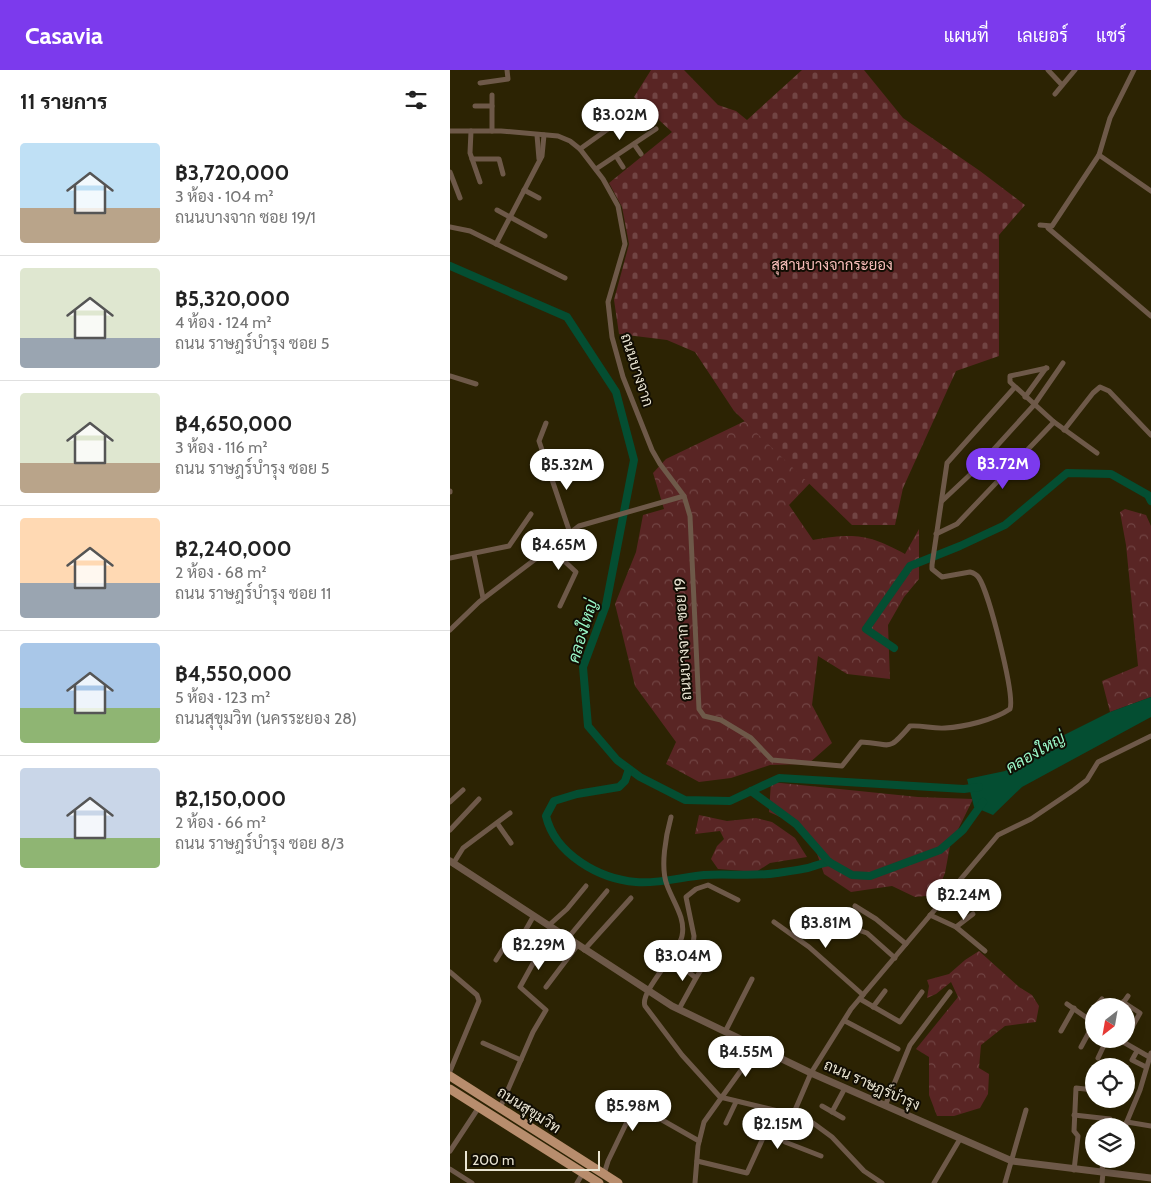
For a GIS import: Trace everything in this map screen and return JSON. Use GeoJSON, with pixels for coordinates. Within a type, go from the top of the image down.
{"type":"FeatureCollection","features":[{"type":"Feature","properties":{"kind":"main road","name":"ถนนสุขุมวิท"},"geometry":{"type":"LineString","coordinates":[[450,1076],[618,1183]]}},
{"type":"Feature","properties":{"kind":"main road","name":"ถนนสุขุมวิท"},"geometry":{"type":"LineString","coordinates":[[450,1090],[599,1183]]}},
{"type":"Feature","properties":{"kind":"street"},"geometry":{"type":"LineString","coordinates":[[480,83],[508,79],[509,70]]}},
{"type":"Feature","properties":{"kind":"street"},"geometry":{"type":"LineString","coordinates":[[1048,70],[1062,85]]}},
{"type":"Feature","properties":{"kind":"street"},"geometry":{"type":"LineString","coordinates":[[1055,94],[1075,70]]}},
{"type":"Feature","properties":{"kind":"street"},"geometry":{"type":"LineString","coordinates":[[1048,228],[1052,226],[1099,155],[1110,118],[1134,70]]}},
{"type":"Feature","properties":{"kind":"street"},"geometry":{"type":"LineString","coordinates":[[492,95],[492,131]]}},
{"type":"Feature","properties":{"kind":"street"},"geometry":{"type":"LineString","coordinates":[[475,106],[492,106]]}},
{"type":"Feature","properties":{"kind":"street"},"geometry":{"type":"LineString","coordinates":[[580,149],[636,109]]}},
{"type":"Feature","properties":{"kind":"street"},"geometry":{"type":"LineString","coordinates":[[596,169],[656,128]]}},
{"type":"Feature","properties":{"kind":"street","name":"ถนนบางจาก"},"geometry":{"type":"LineString","coordinates":[[450,131],[492,131],[558,136],[580,149],[596,169],[618,206],[625,244],[608,302],[612,337],[623,377],[652,450],[684,496]]}},
{"type":"Feature","properties":{"kind":"street"},"geometry":{"type":"LineString","coordinates":[[471,131],[470,153],[480,182]]}},
{"type":"Feature","properties":{"kind":"street"},"geometry":{"type":"LineString","coordinates":[[537,135],[539,159]]}},
{"type":"Feature","properties":{"kind":"street"},"geometry":{"type":"LineString","coordinates":[[496,244],[542,156],[544,136]]}},
{"type":"Feature","properties":{"kind":"street"},"geometry":{"type":"LineString","coordinates":[[634,144],[641,154]]}},
{"type":"Feature","properties":{"kind":"street"},"geometry":{"type":"LineString","coordinates":[[1099,155],[1151,191]]}},
{"type":"Feature","properties":{"kind":"street"},"geometry":{"type":"LineString","coordinates":[[616,156],[624,167]]}},
{"type":"Feature","properties":{"kind":"street"},"geometry":{"type":"LineString","coordinates":[[472,159],[499,159],[503,174]]}},
{"type":"Feature","properties":{"kind":"street"},"geometry":{"type":"LineString","coordinates":[[450,172],[460,198]]}},
{"type":"Feature","properties":{"kind":"street"},"geometry":{"type":"LineString","coordinates":[[524,190],[539,198]]}},
{"type":"Feature","properties":{"kind":"street"},"geometry":{"type":"LineString","coordinates":[[497,210],[545,236]]}},
{"type":"Feature","properties":{"kind":"street"},"geometry":{"type":"LineString","coordinates":[[1040,225],[1048,228],[1151,316]]}},
{"type":"Feature","properties":{"kind":"street"},"geometry":{"type":"LineString","coordinates":[[450,227],[470,231],[565,278]]}},
{"type":"Feature","properties":{"kind":"street"},"geometry":{"type":"LineString","coordinates":[[941,501],[975,470],[1034,405],[1063,363]]}},
{"type":"Feature","properties":{"kind":"street","name":"ถนนบางจาก ซอย 19"},"geometry":{"type":"LineString","coordinates":[[684,496],[690,516],[700,709],[704,716],[721,720],[751,738],[768,757],[776,762],[842,766],[861,742],[886,746],[894,744],[910,726],[922,725],[945,728],[978,721],[1010,709],[1012,703],[1008,679],[990,608],[979,577],[970,572],[942,577],[932,570],[932,565],[945,466],[949,459],[1015,387],[1010,382],[1010,376],[1047,368],[1025,397]]}},
{"type":"Feature","properties":{"kind":"street"},"geometry":{"type":"LineString","coordinates":[[450,376],[476,384]]}},
{"type":"Feature","properties":{"kind":"street"},"geometry":{"type":"LineString","coordinates":[[1015,387],[1054,422],[1097,453]]}},
{"type":"Feature","properties":{"kind":"street"},"geometry":{"type":"LineString","coordinates":[[1064,430],[1093,393],[1100,387],[1109,392],[1151,434]]}},
{"type":"Feature","properties":{"kind":"street"},"geometry":{"type":"LineString","coordinates":[[936,534],[957,524],[1054,422]]}},
{"type":"Feature","properties":{"kind":"street"},"geometry":{"type":"LineString","coordinates":[[546,423],[539,441],[570,533]]}},
{"type":"Feature","properties":{"kind":"street"},"geometry":{"type":"LineString","coordinates":[[450,630],[484,598],[579,526],[684,496]]}},
{"type":"Feature","properties":{"kind":"street"},"geometry":{"type":"LineString","coordinates":[[450,558],[509,546],[531,514]]}},
{"type":"Feature","properties":{"kind":"street"},"geometry":{"type":"LineString","coordinates":[[560,606],[576,572],[560,557],[562,540]]}},
{"type":"Feature","properties":{"kind":"street"},"geometry":{"type":"LineString","coordinates":[[474,554],[484,598]]}},
{"type":"Feature","properties":{"kind":"street"},"geometry":{"type":"LineString","coordinates":[[821,1156],[785,1142],[783,1138],[811,1073],[861,997],[998,835],[1031,819],[1074,790],[1087,780],[1098,762],[1151,736]]}},
{"type":"Feature","properties":{"kind":"street"},"geometry":{"type":"LineString","coordinates":[[450,802],[463,790]]}},
{"type":"Feature","properties":{"kind":"street"},"geometry":{"type":"LineString","coordinates":[[450,830],[479,799]]}},
{"type":"Feature","properties":{"kind":"street"},"geometry":{"type":"LineString","coordinates":[[452,862],[463,848],[510,813]]}},
{"type":"Feature","properties":{"kind":"street"},"geometry":{"type":"LineString","coordinates":[[671,817],[666,839],[665,878],[677,906],[683,931],[681,941],[658,974],[644,1000],[645,1006],[682,1055],[720,1097],[806,1119],[820,1128],[864,1172],[882,1183]]}},
{"type":"Feature","properties":{"kind":"street"},"geometry":{"type":"LineString","coordinates":[[497,823],[511,843]]}},
{"type":"Feature","properties":{"kind":"street","name":"ถนน ราษฎร์บำรุง"},"geometry":{"type":"LineString","coordinates":[[452,862],[533,917],[679,1009],[811,1073],[960,1140],[1012,1161],[1151,1178]]}},
{"type":"Feature","properties":{"kind":"street"},"geometry":{"type":"LineString","coordinates":[[679,1009],[701,972],[692,955],[694,936],[686,897],[696,889],[708,885],[738,900]]}},
{"type":"Feature","properties":{"kind":"street"},"geometry":{"type":"LineString","coordinates":[[500,1108],[533,1032],[546,1010],[523,991],[520,984],[550,927],[586,886]]}},
{"type":"Feature","properties":{"kind":"street"},"geometry":{"type":"LineString","coordinates":[[567,939],[607,891]]}},
{"type":"Feature","properties":{"kind":"street"},"geometry":{"type":"LineString","coordinates":[[546,987],[581,948],[631,898]]}},
{"type":"Feature","properties":{"kind":"street"},"geometry":{"type":"LineString","coordinates":[[855,906],[876,919],[906,944]]}},
{"type":"Feature","properties":{"kind":"street"},"geometry":{"type":"LineString","coordinates":[[956,927],[973,914]]}},
{"type":"Feature","properties":{"kind":"street"},"geometry":{"type":"LineString","coordinates":[[930,915],[956,927],[985,951]]}},
{"type":"Feature","properties":{"kind":"street"},"geometry":{"type":"LineString","coordinates":[[796,937],[807,917],[817,916],[867,933],[895,958]]}},
{"type":"Feature","properties":{"kind":"street"},"geometry":{"type":"LineString","coordinates":[[496,960],[506,944],[516,943],[520,940],[533,917]]}},
{"type":"Feature","properties":{"kind":"street"},"geometry":{"type":"LineString","coordinates":[[774,922],[796,937],[873,1007],[900,1022],[922,992]]}},
{"type":"Feature","properties":{"kind":"street"},"geometry":{"type":"LineString","coordinates":[[670,957],[696,978]]}},
{"type":"Feature","properties":{"kind":"street"},"geometry":{"type":"LineString","coordinates":[[450,972],[477,995],[479,1001],[452,1059],[450,1071]]}},
{"type":"Feature","properties":{"kind":"street"},"geometry":{"type":"LineString","coordinates":[[725,1032],[752,979]]}},
{"type":"Feature","properties":{"kind":"street"},"geometry":{"type":"LineString","coordinates":[[873,1007],[885,992]]}},
{"type":"Feature","properties":{"kind":"street"},"geometry":{"type":"LineString","coordinates":[[885,1106],[910,1045],[950,992]]}},
{"type":"Feature","properties":{"kind":"street"},"geometry":{"type":"LineString","coordinates":[[1067,1004],[1085,1017]]}},
{"type":"Feature","properties":{"kind":"street"},"geometry":{"type":"LineString","coordinates":[[1061,1031],[1074,1008]]}},
{"type":"Feature","properties":{"kind":"street"},"geometry":{"type":"LineString","coordinates":[[1135,1010],[1140,1013],[1135,1022]]}},
{"type":"Feature","properties":{"kind":"street"},"geometry":{"type":"LineString","coordinates":[[845,1021],[898,1049]]}},
{"type":"Feature","properties":{"kind":"street"},"geometry":{"type":"LineString","coordinates":[[1080,1047],[1085,1038]]}},
{"type":"Feature","properties":{"kind":"street"},"geometry":{"type":"LineString","coordinates":[[483,1043],[521,1060]]}},
{"type":"Feature","properties":{"kind":"street"},"geometry":{"type":"LineString","coordinates":[[694,1183],[699,1141],[704,1122],[720,1097],[757,1048]]}},
{"type":"Feature","properties":{"kind":"street"},"geometry":{"type":"LineString","coordinates":[[1098,1058],[1103,1048]]}},
{"type":"Feature","properties":{"kind":"street"},"geometry":{"type":"LineString","coordinates":[[1128,1118],[1150,1056],[1134,1048]]}},
{"type":"Feature","properties":{"kind":"street"},"geometry":{"type":"LineString","coordinates":[[1137,1051],[1132,1060],[1146,1067]]}},
{"type":"Feature","properties":{"kind":"street"},"geometry":{"type":"LineString","coordinates":[[832,1112],[845,1088]]}},
{"type":"Feature","properties":{"kind":"street"},"geometry":{"type":"LineString","coordinates":[[1074,1170],[1078,1136],[1074,1132],[1076,1088],[1085,1089]]}},
{"type":"Feature","properties":{"kind":"street"},"geometry":{"type":"LineString","coordinates":[[602,1173],[642,1093]]}},
{"type":"Feature","properties":{"kind":"street"},"geometry":{"type":"LineString","coordinates":[[726,1123],[736,1102]]}},
{"type":"Feature","properties":{"kind":"street"},"geometry":{"type":"LineString","coordinates":[[822,1106],[843,1118]]}},
{"type":"Feature","properties":{"kind":"street"},"geometry":{"type":"LineString","coordinates":[[450,1151],[479,1107]]}},
{"type":"Feature","properties":{"kind":"street"},"geometry":{"type":"LineString","coordinates":[[1005,1183],[1026,1110]]}},
{"type":"Feature","properties":{"kind":"street"},"geometry":{"type":"LineString","coordinates":[[696,1161],[747,1173],[775,1112]]}},
{"type":"Feature","properties":{"kind":"street"},"geometry":{"type":"LineString","coordinates":[[1074,1115],[1101,1118]]}},
{"type":"Feature","properties":{"kind":"street"},"geometry":{"type":"LineString","coordinates":[[655,1116],[699,1141]]}},
{"type":"Feature","properties":{"kind":"street"},"geometry":{"type":"LineString","coordinates":[[1135,1125],[1151,1126]]}},
{"type":"Feature","properties":{"kind":"street"},"geometry":{"type":"LineString","coordinates":[[934,1183],[960,1140]]}},
{"type":"Feature","properties":{"kind":"street"},"geometry":{"type":"LineString","coordinates":[[1102,1183],[1103,1168]]}},
{"type":"Feature","properties":{"kind":"street"},"geometry":{"type":"LineString","coordinates":[[450,1169],[472,1183]]}},
{"type":"Feature","properties":{"kind":"street"},"geometry":{"type":"LineString","coordinates":[[576,1183],[583,1173]]}},
{"type":"Feature","properties":{"kind":"green space","name":"สุสานบางจากระยอง"},"geometry":{"type":"Polygon","coordinates":[[[651,70],[684,70],[718,105],[736,111],[747,120],[802,70],[864,70],[903,118],[980,171],[1025,205],[999,235],[999,356],[956,371],[903,488],[895,525],[852,525],[734,411],[695,352],[667,340],[619,334],[614,300],[629,244],[622,207],[609,183],[672,132],[634,97],[651,70]]]}},
{"type":"Feature","properties":{"kind":"green space"},"geometry":{"type":"Polygon","coordinates":[[[745,421],[811,482],[789,505],[813,540],[839,536],[860,537],[881,542],[905,554],[919,529],[919,579],[904,597],[888,625],[890,679],[847,674],[818,656],[812,705],[832,743],[808,764],[770,765],[731,778],[699,782],[666,764],[676,742],[635,686],[615,604],[636,552],[643,515],[664,509],[653,473],[666,459],[745,421]]]}},
{"type":"Feature","properties":{"kind":"green space"},"geometry":{"type":"Polygon","coordinates":[[[1125,509],[1146,515],[1151,526],[1151,697],[1110,712],[1102,681],[1138,666],[1126,545],[1120,512],[1125,509]]]}},
{"type":"Feature","properties":{"kind":"green space"},"geometry":{"type":"Polygon","coordinates":[[[771,782],[918,797],[973,799],[950,846],[945,873],[936,895],[915,897],[892,886],[851,892],[824,874],[814,845],[806,832],[796,824],[769,812],[771,782]]]}},
{"type":"Feature","properties":{"kind":"green space"},"geometry":{"type":"Polygon","coordinates":[[[699,815],[727,821],[756,818],[772,822],[795,838],[807,857],[770,863],[756,872],[718,869],[711,859],[717,846],[724,839],[720,831],[695,834],[699,815]]]}},
{"type":"Feature","properties":{"kind":"green space"},"geometry":{"type":"Polygon","coordinates":[[[979,951],[1019,987],[1032,995],[1039,1006],[1036,1022],[1005,1026],[981,1045],[979,1068],[989,1074],[988,1094],[980,1108],[954,1116],[937,1116],[929,1095],[929,1057],[916,1049],[958,997],[951,982],[936,994],[927,998],[929,986],[927,980],[949,974],[979,951]]]}},
{"type":"Feature","properties":{"kind":"water"},"geometry":{"type":"Polygon","coordinates":[[[1151,697],[1151,717],[1022,787],[993,815],[974,807],[967,779],[1005,771],[1044,745],[1110,712],[1151,697]]]}},
{"type":"Feature","properties":{"kind":"waterway","name":"คลองใหญ่"},"geometry":{"type":"LineString","coordinates":[[450,266],[567,317],[616,392],[634,460],[606,605],[583,667],[588,726],[617,760],[640,777],[685,800],[730,801],[779,778],[964,789],[979,787]]}},
{"type":"Feature","properties":{"kind":"waterway"},"geometry":{"type":"LineString","coordinates":[[894,648],[866,629],[910,566],[1005,525],[1067,473],[1111,474],[1148,495],[1151,501]]}},
{"type":"Feature","properties":{"kind":"waterway"},"geometry":{"type":"LineString","coordinates":[[629,769],[625,781],[619,787],[577,794],[554,801],[546,816],[551,830],[559,842],[580,862],[594,870],[622,880],[644,882],[704,875],[768,874],[805,869],[829,862]]}},
{"type":"Feature","properties":{"kind":"waterway"},"geometry":{"type":"LineString","coordinates":[[751,791],[796,824],[829,862],[852,875],[870,876],[940,850],[963,830],[983,802]]}}]}
